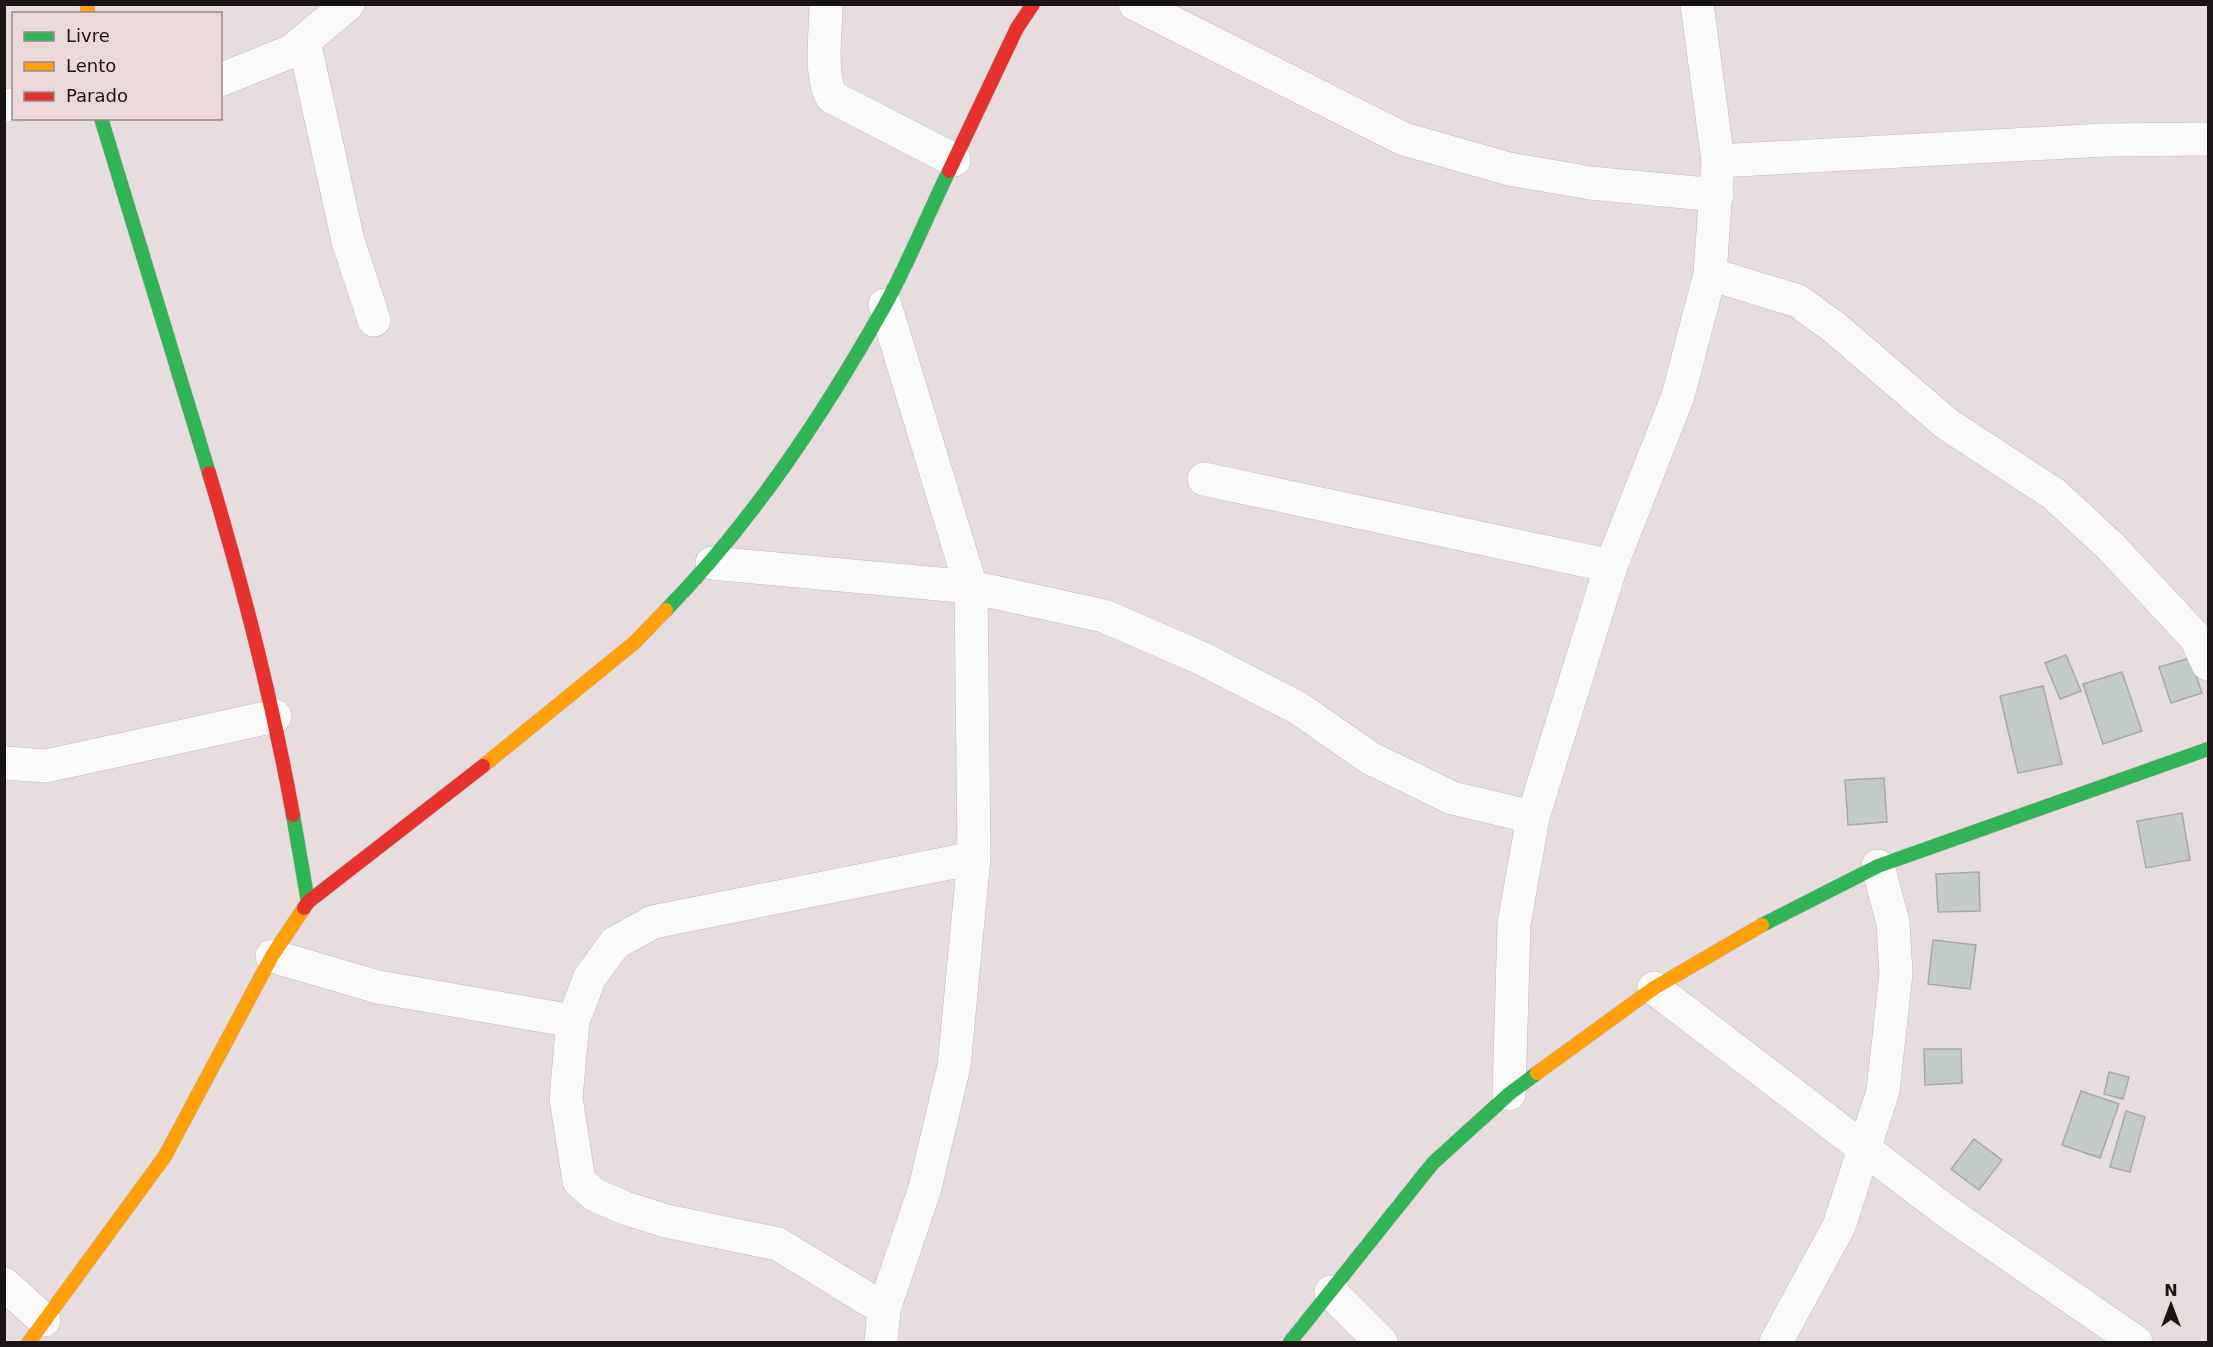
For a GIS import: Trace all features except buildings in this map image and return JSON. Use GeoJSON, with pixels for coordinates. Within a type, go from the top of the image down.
{"type":"FeatureCollection","features":[{"type":"Feature","properties":{"kind":"street"},"geometry":{"type":"LineString","coordinates":[[222,79],[291,51],[348,4]]}},
{"type":"Feature","properties":{"kind":"street"},"geometry":{"type":"LineString","coordinates":[[826,4],[825,76],[827,89],[832,97],[954,160]]}},
{"type":"Feature","properties":{"kind":"street"},"geometry":{"type":"LineString","coordinates":[[4,1284],[37,1331],[165,1156],[272,956],[308,902],[634,644],[712,563],[809,431],[885,306],[1017,28],[1033,4]]}},
{"type":"Feature","properties":{"kind":"street"},"geometry":{"type":"LineString","coordinates":[[1135,4],[1404,139],[1509,169],[1590,183],[1717,195]]}},
{"type":"Feature","properties":{"kind":"street"},"geometry":{"type":"LineString","coordinates":[[1509,1094],[1514,924],[1533,818],[1611,566],[1678,396],[1710,274],[1718,161],[1697,4]]}},
{"type":"Feature","properties":{"kind":"street"},"geometry":{"type":"LineString","coordinates":[[304,41],[348,241],[374,320]]}},
{"type":"Feature","properties":{"kind":"street"},"geometry":{"type":"LineString","coordinates":[[101,120],[242,582],[275,716],[308,902]]}},
{"type":"Feature","properties":{"kind":"street"},"geometry":{"type":"LineString","coordinates":[[1718,161],[2104,140],[2208,139]]}},
{"type":"Feature","properties":{"kind":"street"},"geometry":{"type":"LineString","coordinates":[[1710,274],[1798,301],[1835,328],[1947,424],[2054,494],[2111,547],[2196,638],[2208,664]]}},
{"type":"Feature","properties":{"kind":"street"},"geometry":{"type":"LineString","coordinates":[[881,1342],[884,1309],[925,1188],[954,1066],[974,858],[971,587],[885,306]]}},
{"type":"Feature","properties":{"kind":"street"},"geometry":{"type":"LineString","coordinates":[[1204,479],[1611,566]]}},
{"type":"Feature","properties":{"kind":"street"},"geometry":{"type":"LineString","coordinates":[[712,563],[971,587],[1104,616],[1203,659],[1277,697],[1298,708],[1370,758],[1452,798],[1533,818]]}},
{"type":"Feature","properties":{"kind":"street"},"geometry":{"type":"LineString","coordinates":[[4,763],[46,766],[275,716]]}},
{"type":"Feature","properties":{"kind":"street"},"geometry":{"type":"LineString","coordinates":[[1290,1342],[1433,1163],[1509,1094],[1654,988],[1773,919],[1878,866],[2208,749]]}},
{"type":"Feature","properties":{"kind":"street"},"geometry":{"type":"LineString","coordinates":[[884,1309],[778,1244],[666,1221],[595,1195],[579,1181],[566,1098],[573,1021],[590,977],[615,943],[653,922],[974,858]]}},
{"type":"Feature","properties":{"kind":"street"},"geometry":{"type":"LineString","coordinates":[[1776,1342],[1839,1226],[1883,1091],[1896,973],[1893,923],[1878,866]]}},
{"type":"Feature","properties":{"kind":"street"},"geometry":{"type":"LineString","coordinates":[[272,956],[378,987],[573,1021]]}},
{"type":"Feature","properties":{"kind":"street"},"geometry":{"type":"LineString","coordinates":[[1654,988],[1946,1211],[2136,1342]]}},
{"type":"Feature","properties":{"kind":"street"},"geometry":{"type":"LineString","coordinates":[[1331,1292],[1381,1342]]}},
{"type":"Feature","properties":{"kind":"traffic: fast"},"geometry":{"type":"LineString","coordinates":[[102,120],[209,473]]}},
{"type":"Feature","properties":{"kind":"traffic: fast"},"geometry":{"type":"LineString","coordinates":[[666,610],[728,540],[785,466],[811,427],[893,291],[949,171]]}},
{"type":"Feature","properties":{"kind":"traffic: fast"},"geometry":{"type":"LineString","coordinates":[[1762,925],[1878,866],[2208,749]]}},
{"type":"Feature","properties":{"kind":"traffic: fast"},"geometry":{"type":"LineString","coordinates":[[293,815],[308,902]]}},
{"type":"Feature","properties":{"kind":"traffic: fast"},"geometry":{"type":"LineString","coordinates":[[1290,1342],[1433,1163],[1509,1094],[1537,1073]]}},
{"type":"Feature","properties":{"kind":"traffic: slow"},"geometry":{"type":"LineString","coordinates":[[87,4],[88,12]]}},
{"type":"Feature","properties":{"kind":"traffic: slow"},"geometry":{"type":"LineString","coordinates":[[483,766],[634,643],[666,610]]}},
{"type":"Feature","properties":{"kind":"traffic: slow"},"geometry":{"type":"LineString","coordinates":[[29,1342],[165,1156],[272,956],[304,908]]}},
{"type":"Feature","properties":{"kind":"traffic: slow"},"geometry":{"type":"LineString","coordinates":[[1537,1073],[1654,988],[1762,925]]}},
{"type":"Feature","properties":{"kind":"traffic: jam"},"geometry":{"type":"LineString","coordinates":[[949,171],[1017,28],[1033,4]]}},
{"type":"Feature","properties":{"kind":"traffic: jam"},"geometry":{"type":"LineString","coordinates":[[209,473],[256,643],[293,815]]}},
{"type":"Feature","properties":{"kind":"traffic: jam"},"geometry":{"type":"LineString","coordinates":[[304,908],[308,902],[483,766]]}}]}
